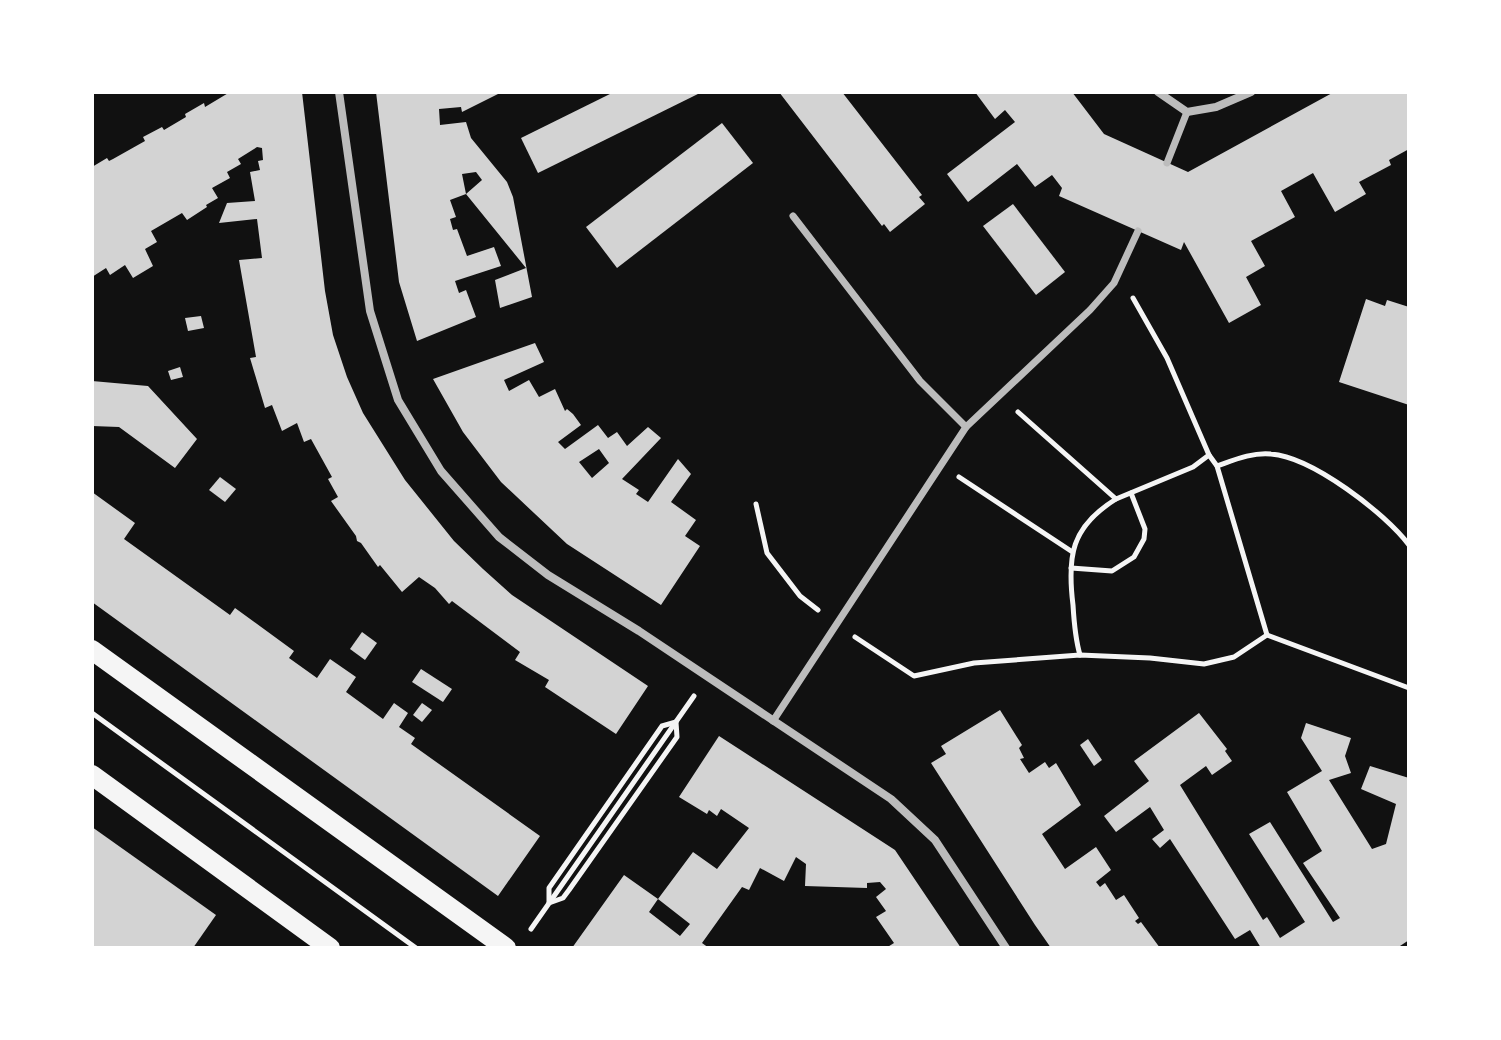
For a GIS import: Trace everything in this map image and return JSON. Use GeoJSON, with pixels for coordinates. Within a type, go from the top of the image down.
{"type":"FeatureCollection","features":[{"type":"Feature","properties":{"kind":"main road"},"geometry":{"type":"LineString","coordinates":[[92,650],[506,948]]}},
{"type":"Feature","properties":{"kind":"main road"},"geometry":{"type":"LineString","coordinates":[[92,775],[330,948]]}},
{"type":"Feature","properties":{"kind":"street"},"geometry":{"type":"LineString","coordinates":[[339,92],[370,311],[398,400],[441,471],[499,537],[548,575],[639,631],[891,799],[935,840],[1006,948]]}},
{"type":"Feature","properties":{"kind":"street"},"geometry":{"type":"LineString","coordinates":[[1158,92],[1187,112],[1216,107],[1251,92]]}},
{"type":"Feature","properties":{"kind":"street"},"geometry":{"type":"LineString","coordinates":[[1167,163],[1187,112]]}},
{"type":"Feature","properties":{"kind":"street"},"geometry":{"type":"LineString","coordinates":[[793,216],[920,381],[966,427]]}},
{"type":"Feature","properties":{"kind":"street"},"geometry":{"type":"LineString","coordinates":[[773,721],[966,427],[1090,310],[1114,283],[1138,231]]}},
{"type":"Feature","properties":{"kind":"path"},"geometry":{"type":"LineString","coordinates":[[1114,283],[1130,294],[1167,358],[1209,455],[1217,466],[1267,635]]}},
{"type":"Feature","properties":{"kind":"path"},"geometry":{"type":"LineString","coordinates":[[1000,396],[1116,499]]}},
{"type":"Feature","properties":{"kind":"path"},"geometry":{"type":"LineString","coordinates":[[1217,466],[1251,455],[1272,454],[1303,463],[1379,514],[1409,545]]}},
{"type":"Feature","properties":{"kind":"path"},"geometry":{"type":"LineString","coordinates":[[1080,655],[1072,597],[1071,551],[1084,528],[1102,508],[1116,499],[1193,467],[1209,455]]}},
{"type":"Feature","properties":{"kind":"path"},"geometry":{"type":"LineString","coordinates":[[941,465],[1071,551]]}},
{"type":"Feature","properties":{"kind":"path"},"geometry":{"type":"LineString","coordinates":[[1071,568],[1112,571],[1134,557],[1144,539],[1145,529],[1131,493]]}},
{"type":"Feature","properties":{"kind":"path"},"geometry":{"type":"LineString","coordinates":[[756,504],[767,553],[800,596],[837,626],[914,676],[974,663],[1080,655],[1204,664],[1234,657],[1267,635]]}},
{"type":"Feature","properties":{"kind":"path"},"geometry":{"type":"LineString","coordinates":[[1267,635],[1409,688]]}},
{"type":"Feature","properties":{"kind":"path"},"geometry":{"type":"LineString","coordinates":[[531,929],[694,697],[684,689]]}},
{"type":"Feature","properties":{"kind":"path"},"geometry":{"type":"LineString","coordinates":[[92,713],[416,948]]}},
{"type":"Feature","properties":{"kind":"building"},"geometry":{"type":"Polygon","coordinates":[[[230,92],[302,92],[333,335],[363,413],[405,480],[454,541],[483,569],[512,595],[648,686],[616,734],[545,687],[549,680],[515,660],[520,652],[452,601],[449,604],[435,588],[419,577],[402,592],[357,541],[331,501],[338,497],[328,479],[332,477],[311,439],[304,442],[297,423],[282,431],[272,405],[265,408],[250,358],[256,357],[239,260],[262,258],[257,219],[219,223],[227,203],[255,201],[250,172],[260,170],[258,161],[263,160],[262,148],[257,147],[238,159],[241,164],[227,172],[230,178],[212,188],[218,198],[207,207],[187,220],[182,213],[151,231],[157,242],[145,249],[153,266],[133,278],[125,265],[110,275],[106,268],[92,277],[92,167],[107,158],[109,161],[113,159],[145,141],[143,137],[162,127],[164,130],[204,103],[205,107],[230,92]]]}},
{"type":"Feature","properties":{"kind":"building"},"geometry":{"type":"Polygon","coordinates":[[[376,92],[502,92],[462,112],[461,107],[439,109],[440,125],[466,122],[471,138],[507,182],[513,197],[532,297],[500,308],[495,280],[526,268],[466,194],[450,200],[456,217],[450,219],[453,230],[457,229],[467,256],[494,247],[501,266],[455,281],[459,293],[466,290],[476,317],[417,341],[399,282],[376,92]],[[476,172],[462,174],[466,194],[482,180],[476,172]]]}},
{"type":"Feature","properties":{"kind":"building"},"geometry":{"type":"Polygon","coordinates":[[[614,92],[702,92],[538,173],[521,138],[614,92]]]}},
{"type":"Feature","properties":{"kind":"building"},"geometry":{"type":"Polygon","coordinates":[[[779,92],[842,92],[922,195],[919,197],[925,204],[890,232],[884,224],[882,226],[779,92]]]}},
{"type":"Feature","properties":{"kind":"building"},"geometry":{"type":"Polygon","coordinates":[[[975,92],[1072,92],[1104,134],[1188,172],[1334,92],[1409,92],[1409,149],[1389,160],[1391,165],[1359,182],[1366,194],[1335,212],[1313,173],[1281,191],[1295,217],[1251,241],[1265,266],[1246,277],[1261,305],[1229,323],[1184,242],[1181,250],[1059,196],[1062,188],[1052,175],[1035,187],[1017,164],[968,202],[947,174],[1015,122],[1005,110],[995,119],[975,92]]]}},
{"type":"Feature","properties":{"kind":"building"},"geometry":{"type":"Polygon","coordinates":[[[722,123],[753,163],[617,268],[586,227],[722,123]]]}},
{"type":"Feature","properties":{"kind":"building"},"geometry":{"type":"Polygon","coordinates":[[[1013,204],[1065,272],[1036,295],[983,226],[1013,204]]]}},
{"type":"Feature","properties":{"kind":"building"},"geometry":{"type":"Polygon","coordinates":[[[1366,299],[1385,306],[1387,300],[1409,307],[1409,405],[1339,382],[1366,299]]]}},
{"type":"Feature","properties":{"kind":"building"},"geometry":{"type":"Polygon","coordinates":[[[201,316],[204,328],[188,331],[185,318],[201,316]]]}},
{"type":"Feature","properties":{"kind":"building"},"geometry":{"type":"Polygon","coordinates":[[[535,343],[544,362],[504,380],[509,391],[529,380],[539,397],[555,389],[565,411],[567,409],[573,414],[581,425],[558,442],[565,449],[598,425],[608,438],[617,432],[627,446],[648,427],[661,438],[622,479],[639,490],[636,494],[648,502],[678,459],[691,474],[671,502],[696,520],[685,536],[700,546],[661,605],[567,544],[501,482],[463,432],[433,379],[535,343]],[[599,449],[579,462],[592,478],[609,463],[599,449]]]}},
{"type":"Feature","properties":{"kind":"building"},"geometry":{"type":"Polygon","coordinates":[[[180,367],[183,377],[171,380],[168,371],[180,367]]]}},
{"type":"Feature","properties":{"kind":"building"},"geometry":{"type":"Polygon","coordinates":[[[92,381],[148,386],[197,439],[175,468],[119,427],[92,426],[92,381]]]}},
{"type":"Feature","properties":{"kind":"building"},"geometry":{"type":"Polygon","coordinates":[[[220,477],[236,489],[225,502],[209,490],[220,477]]]}},
{"type":"Feature","properties":{"kind":"building"},"geometry":{"type":"Polygon","coordinates":[[[92,492],[135,523],[124,539],[230,615],[235,608],[294,651],[289,658],[317,678],[330,659],[356,677],[346,692],[383,719],[394,703],[408,713],[399,727],[415,738],[411,744],[540,836],[498,896],[92,602],[92,492]]]}},
{"type":"Feature","properties":{"kind":"building"},"geometry":{"type":"Polygon","coordinates":[[[362,632],[377,643],[365,660],[350,649],[362,632]]]}},
{"type":"Feature","properties":{"kind":"building"},"geometry":{"type":"Polygon","coordinates":[[[421,669],[452,689],[443,702],[412,682],[421,669]]]}},
{"type":"Feature","properties":{"kind":"building"},"geometry":{"type":"Polygon","coordinates":[[[422,703],[432,710],[422,722],[413,715],[422,703]]]}},
{"type":"Feature","properties":{"kind":"building"},"geometry":{"type":"Polygon","coordinates":[[[1000,710],[1022,745],[1019,748],[1024,758],[1020,759],[1029,773],[1045,762],[1049,768],[1056,763],[1081,805],[1042,834],[1065,869],[1096,847],[1111,870],[1096,882],[1100,887],[1105,883],[1116,900],[1124,895],[1139,918],[1135,921],[1138,924],[1141,922],[1160,948],[1051,948],[1035,925],[931,763],[946,754],[941,746],[1000,710]]]}},
{"type":"Feature","properties":{"kind":"building"},"geometry":{"type":"Polygon","coordinates":[[[1199,713],[1227,749],[1225,751],[1232,761],[1212,775],[1206,766],[1180,785],[1263,920],[1267,917],[1280,938],[1305,922],[1249,834],[1270,822],[1333,922],[1340,918],[1303,863],[1322,851],[1287,792],[1322,771],[1301,738],[1306,723],[1351,738],[1345,756],[1351,773],[1329,780],[1372,849],[1386,844],[1396,804],[1361,789],[1370,766],[1409,778],[1409,940],[1397,948],[1261,948],[1250,930],[1235,939],[1170,839],[1160,848],[1152,839],[1164,830],[1150,807],[1116,832],[1104,816],[1149,781],[1134,761],[1199,713]]]}},
{"type":"Feature","properties":{"kind":"building"},"geometry":{"type":"Polygon","coordinates":[[[719,736],[895,850],[961,948],[886,948],[894,943],[876,917],[886,911],[876,897],[886,889],[880,882],[867,883],[867,888],[805,886],[806,864],[796,857],[784,881],[760,868],[749,890],[742,887],[702,943],[709,948],[572,948],[624,875],[658,899],[693,852],[717,869],[749,828],[721,809],[717,816],[709,810],[707,814],[679,797],[719,736]],[[658,899],[649,912],[680,936],[690,924],[658,899]]]}},
{"type":"Feature","properties":{"kind":"building"},"geometry":{"type":"Polygon","coordinates":[[[1088,739],[1102,760],[1094,766],[1080,745],[1088,739]]]}},
{"type":"Feature","properties":{"kind":"building"},"geometry":{"type":"Polygon","coordinates":[[[92,827],[216,915],[193,948],[92,948],[92,827]]]}}]}
